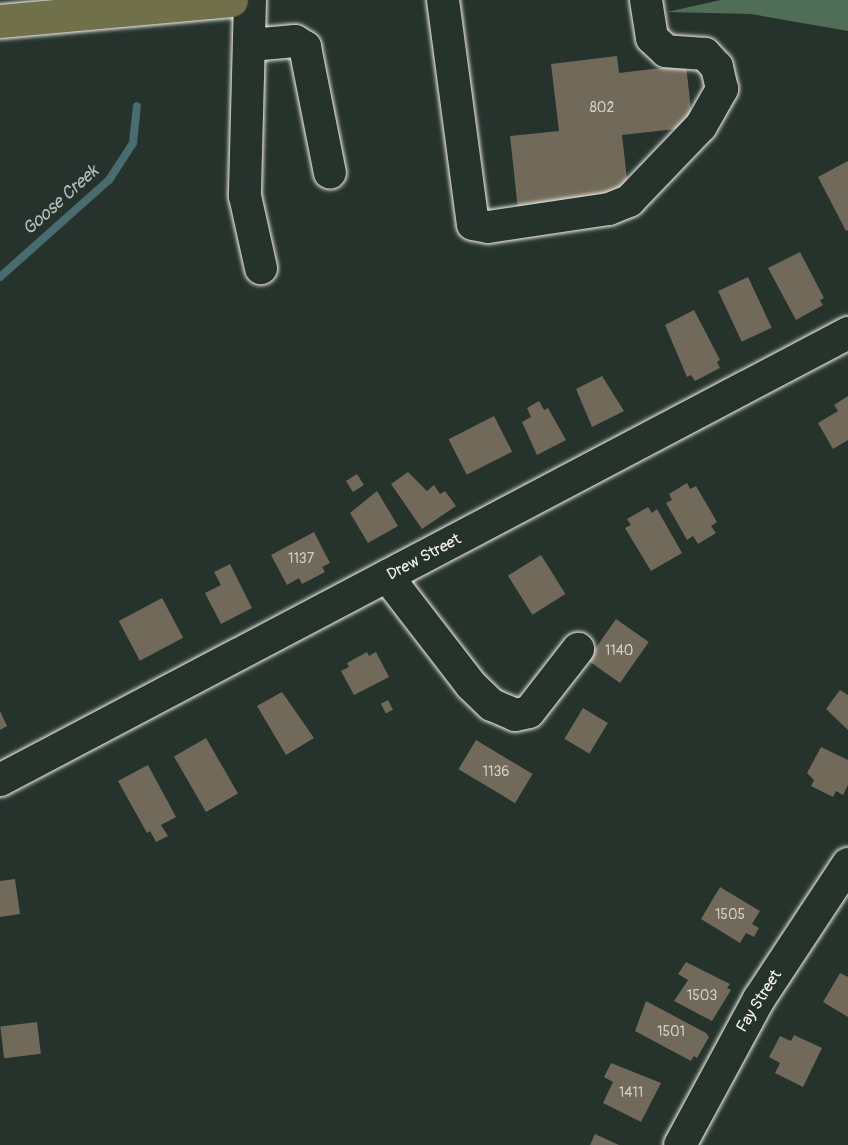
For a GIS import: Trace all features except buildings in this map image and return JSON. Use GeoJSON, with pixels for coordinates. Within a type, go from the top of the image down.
{"type":"FeatureCollection","features":[{"type":"Feature","properties":{"kind":"main road"},"geometry":{"type":"LineString","coordinates":[[0,21],[231,0]]}},
{"type":"Feature","properties":{"kind":"street"},"geometry":{"type":"LineString","coordinates":[[249,0],[251,45],[245,196],[261,268]]}},
{"type":"Feature","properties":{"kind":"street"},"geometry":{"type":"LineString","coordinates":[[443,0],[473,224],[488,227],[609,208],[628,201],[701,126],[723,88],[717,67],[705,54],[666,51],[652,38],[646,0]]}},
{"type":"Feature","properties":{"kind":"street"},"geometry":{"type":"LineString","coordinates":[[251,45],[295,41],[305,47],[330,173]]}},
{"type":"Feature","properties":{"kind":"street","name":"Drew Street"},"geometry":{"type":"LineString","coordinates":[[0,780],[848,333]]}},
{"type":"Feature","properties":{"kind":"street"},"geometry":{"type":"LineString","coordinates":[[387,576],[471,685],[492,705],[515,715],[529,712],[579,650]]}},
{"type":"Feature","properties":{"kind":"street","name":"Fay Street"},"geometry":{"type":"LineString","coordinates":[[680,1145],[759,999],[848,864]]}},
{"type":"Feature","properties":{"kind":"green space"},"geometry":{"type":"Polygon","coordinates":[[[721,0],[848,0],[848,31],[751,14],[667,12],[721,0]]]}},
{"type":"Feature","properties":{"kind":"waterway","name":"Goose Creek"},"geometry":{"type":"LineString","coordinates":[[0,277],[109,180],[133,143],[137,106]]}}]}
